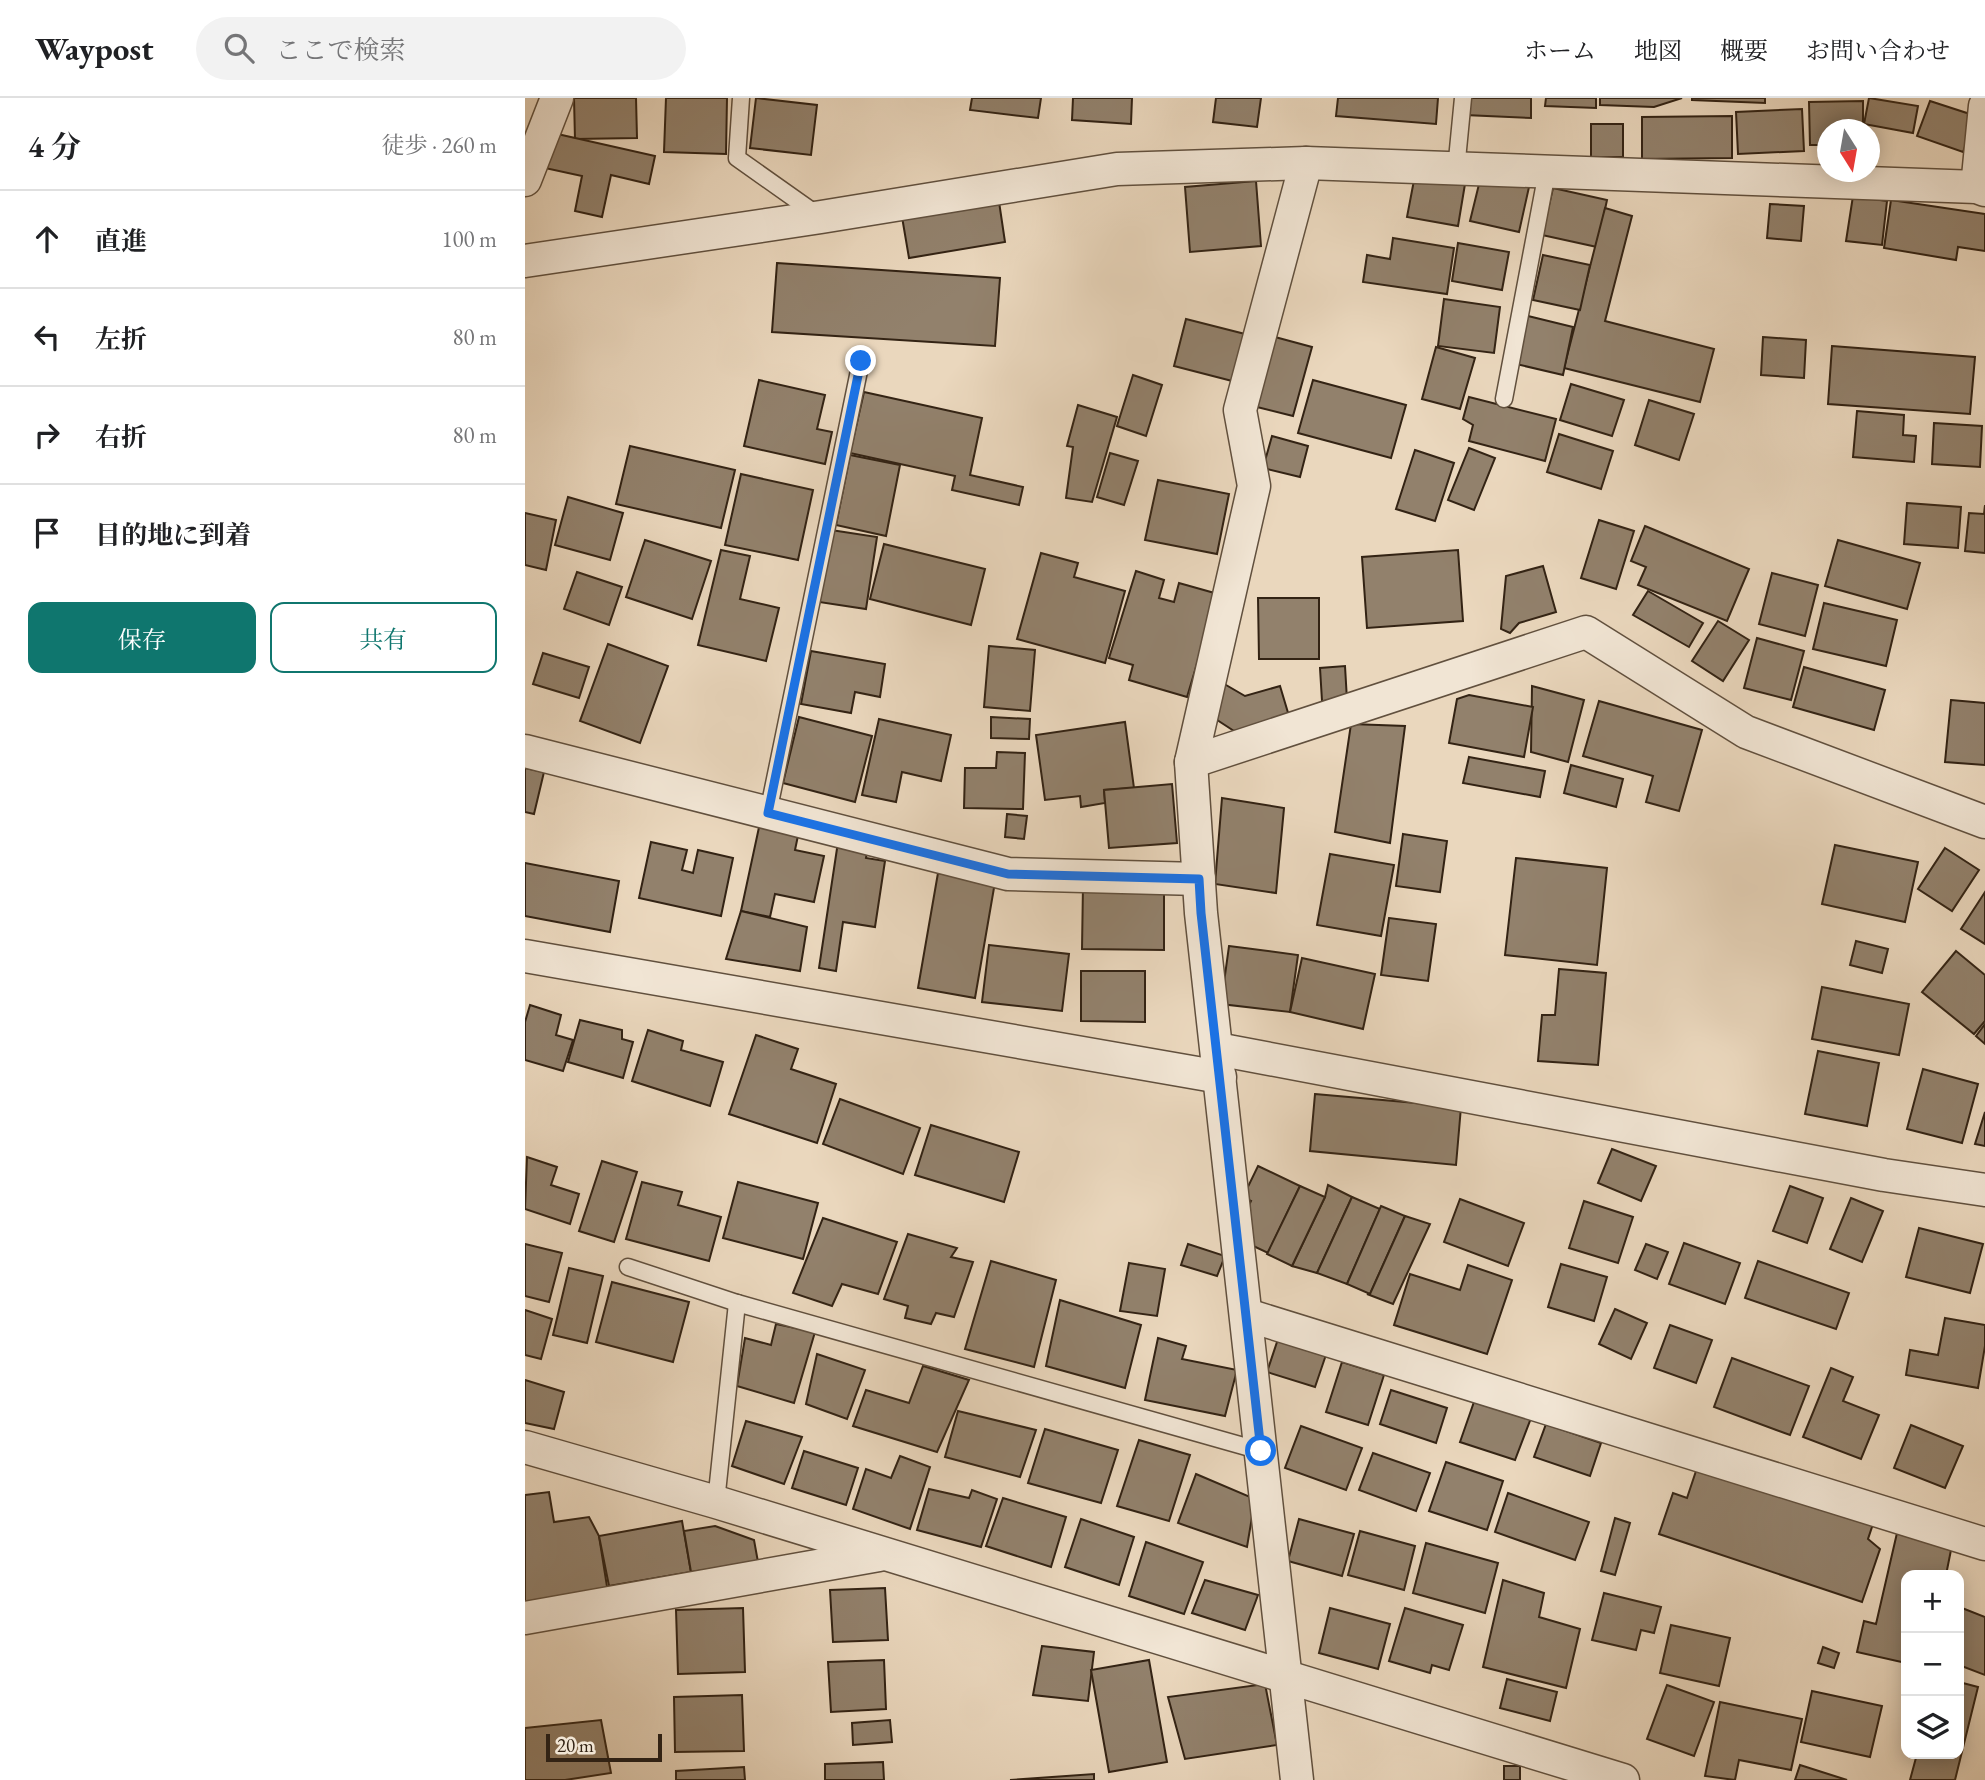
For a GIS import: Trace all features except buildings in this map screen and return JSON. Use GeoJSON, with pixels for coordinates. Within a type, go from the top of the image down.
{"type":"FeatureCollection","features":[{"type":"Feature","properties":{"kind":"street"},"geometry":{"type":"LineString","coordinates":[[525,180],[557,98]]}},
{"type":"Feature","properties":{"kind":"street"},"geometry":{"type":"LineString","coordinates":[[525,261],[1117,169],[1306,163],[1981,188],[1985,106]]}},
{"type":"Feature","properties":{"kind":"street"},"geometry":{"type":"LineString","coordinates":[[1297,1780],[1199,879],[1191,762],[1254,486],[1240,410],[1306,163]]}},
{"type":"Feature","properties":{"kind":"street"},"geometry":{"type":"LineString","coordinates":[[1191,762],[1586,632],[1746,732],[1985,822]]}},
{"type":"Feature","properties":{"kind":"street"},"geometry":{"type":"LineString","coordinates":[[525,751],[1008,874],[1199,879]]}},
{"type":"Feature","properties":{"kind":"street"},"geometry":{"type":"LineString","coordinates":[[525,956],[1219,1063],[1985,1190]]}},
{"type":"Feature","properties":{"kind":"street"},"geometry":{"type":"LineString","coordinates":[[1247,1315],[1985,1544]]}},
{"type":"Feature","properties":{"kind":"street"},"geometry":{"type":"LineString","coordinates":[[525,1447],[716,1502],[1623,1780]]}},
{"type":"Feature","properties":{"kind":"street"},"geometry":{"type":"LineString","coordinates":[[525,1618],[884,1554]]}},
{"type":"Feature","properties":{"kind":"lane"},"geometry":{"type":"LineString","coordinates":[[741,98],[737,158],[821,217]]}},
{"type":"Feature","properties":{"kind":"lane"},"geometry":{"type":"LineString","coordinates":[[1456,170],[1463,98]]}},
{"type":"Feature","properties":{"kind":"lane"},"geometry":{"type":"LineString","coordinates":[[1504,399],[1547,173]]}},
{"type":"Feature","properties":{"kind":"lane"},"geometry":{"type":"LineString","coordinates":[[768,813],[861,361]]}},
{"type":"Feature","properties":{"kind":"lane"},"geometry":{"type":"LineString","coordinates":[[628,1267],[737,1303],[1261,1451]]}},
{"type":"Feature","properties":{"kind":"lane"},"geometry":{"type":"LineString","coordinates":[[716,1502],[737,1303]]}},
{"type":"Feature","properties":{"kind":"route"},"geometry":{"type":"LineString","coordinates":[[861,361],[768,813],[1008,874],[1199,879],[1261,1451]]}}]}
